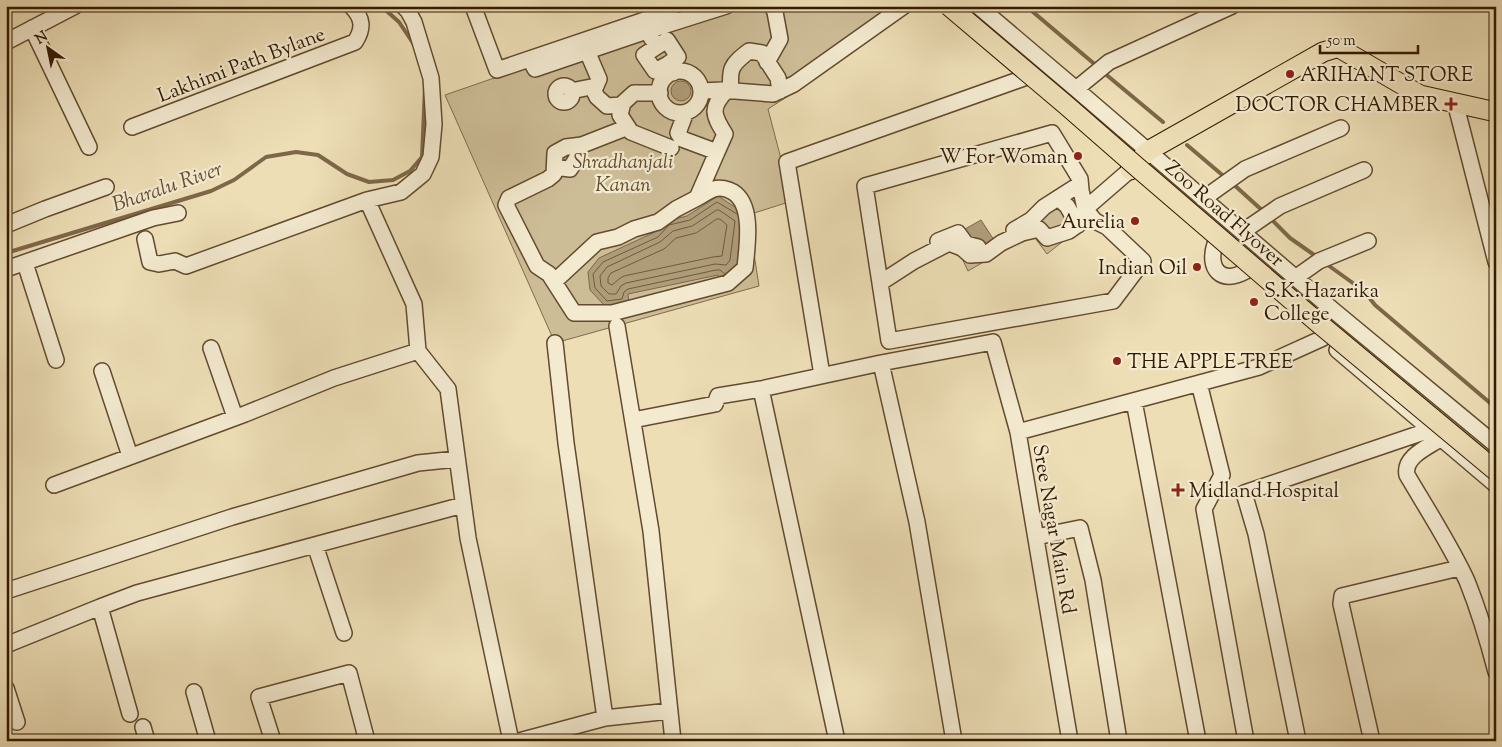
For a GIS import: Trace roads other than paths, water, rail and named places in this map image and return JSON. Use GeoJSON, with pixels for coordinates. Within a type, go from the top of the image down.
{"type":"FeatureCollection","features":[{"type":"Feature","properties":{"kind":"main road","name":"Zoo Road Flyover"},"geometry":{"type":"LineString","coordinates":[[949,6],[1309,315],[1496,471]]}},
{"type":"Feature","properties":{"kind":"main road","name":"Zoo Road Flyover"},"geometry":{"type":"LineString","coordinates":[[965,6],[1322,314],[1496,458]]}},
{"type":"Feature","properties":{"kind":"main road"},"geometry":{"type":"LineString","coordinates":[[1130,170],[1148,151],[1323,52],[1336,48],[1359,59],[1420,95],[1496,112]]}},
{"type":"Feature","properties":{"kind":"street"},"geometry":{"type":"LineString","coordinates":[[6,42],[75,6]]}},
{"type":"Feature","properties":{"kind":"street","name":"Lakhimi Path Bylane"},"geometry":{"type":"LineString","coordinates":[[132,127],[355,42],[362,27],[358,13],[351,6]]}},
{"type":"Feature","properties":{"kind":"street"},"geometry":{"type":"LineString","coordinates":[[145,238],[150,262],[159,264],[175,261],[186,266],[367,200],[401,192],[423,174],[431,157],[434,124],[431,78],[414,22],[403,6]]}},
{"type":"Feature","properties":{"kind":"street"},"geometry":{"type":"LineString","coordinates":[[473,6],[498,70],[671,11],[670,6]]}},
{"type":"Feature","properties":{"kind":"street"},"geometry":{"type":"LineString","coordinates":[[530,59],[535,69],[726,6]]}},
{"type":"Feature","properties":{"kind":"street"},"geometry":{"type":"LineString","coordinates":[[767,62],[780,38],[772,6]]}},
{"type":"Feature","properties":{"kind":"street"},"geometry":{"type":"LineString","coordinates":[[701,91],[773,94],[794,84],[904,6]]}},
{"type":"Feature","properties":{"kind":"street"},"geometry":{"type":"LineString","coordinates":[[938,6],[1496,485]]}},
{"type":"Feature","properties":{"kind":"street"},"geometry":{"type":"LineString","coordinates":[[978,6],[1295,278],[1496,445]]}},
{"type":"Feature","properties":{"kind":"street"},"geometry":{"type":"LineString","coordinates":[[1076,89],[1107,63],[1232,6]]}},
{"type":"Feature","properties":{"kind":"street"},"geometry":{"type":"LineString","coordinates":[[32,28],[89,147]]}},
{"type":"Feature","properties":{"kind":"street"},"geometry":{"type":"LineString","coordinates":[[647,31],[657,47],[644,55],[655,72],[670,68],[685,72],[691,74],[700,85],[701,91],[697,104],[686,112],[680,113],[667,108],[663,104],[660,93],[661,84],[670,68]]}},
{"type":"Feature","properties":{"kind":"street"},"geometry":{"type":"LineString","coordinates":[[566,58],[568,89],[596,86],[599,79],[587,51]]}},
{"type":"Feature","properties":{"kind":"street"},"geometry":{"type":"LineString","coordinates":[[697,198],[725,134],[718,124],[714,111],[718,100],[728,91],[729,77],[735,62],[749,51],[762,54],[778,78],[780,90]]}},
{"type":"Feature","properties":{"kind":"street"},"geometry":{"type":"LineString","coordinates":[[822,375],[787,162],[1024,78]]}},
{"type":"Feature","properties":{"kind":"street"},"geometry":{"type":"LineString","coordinates":[[592,87],[597,97],[607,106],[622,105]]}},
{"type":"Feature","properties":{"kind":"street"},"geometry":{"type":"LineString","coordinates":[[660,93],[634,93],[622,103],[620,115],[631,132],[676,139],[717,152]]}},
{"type":"Feature","properties":{"kind":"street"},"geometry":{"type":"LineString","coordinates":[[1455,102],[1496,262]]}},
{"type":"Feature","properties":{"kind":"street"},"geometry":{"type":"LineString","coordinates":[[676,139],[686,112]]}},
{"type":"Feature","properties":{"kind":"street"},"geometry":{"type":"LineString","coordinates":[[555,281],[597,242],[618,237],[634,229],[658,222],[676,208],[716,188],[728,189],[742,200],[748,232],[745,268],[728,283],[612,313],[574,313],[555,281],[549,274],[537,266],[506,205],[509,198],[548,179],[554,174],[555,153],[566,147],[582,145],[628,127]]}},
{"type":"Feature","properties":{"kind":"street"},"geometry":{"type":"LineString","coordinates":[[1203,199],[1245,169],[1341,128]]}},
{"type":"Feature","properties":{"kind":"street"},"geometry":{"type":"LineString","coordinates":[[1052,132],[1080,179],[1087,213],[1095,221],[1107,227],[1142,261],[1113,301],[889,341],[866,186],[1052,132]]}},
{"type":"Feature","properties":{"kind":"street"},"geometry":{"type":"LineString","coordinates":[[880,278],[949,243],[962,248],[970,255],[986,254],[1001,243],[1022,233],[1038,229],[1048,238],[1069,231],[1078,225],[1087,213],[1130,170]]}},
{"type":"Feature","properties":{"kind":"street"},"geometry":{"type":"LineString","coordinates":[[1242,232],[1280,206],[1364,170]]}},
{"type":"Feature","properties":{"kind":"street"},"geometry":{"type":"LineString","coordinates":[[880,278],[933,243],[958,233],[966,244],[980,248],[1031,220],[1044,207],[1080,184]]}},
{"type":"Feature","properties":{"kind":"street"},"geometry":{"type":"LineString","coordinates":[[6,225],[106,187]]}},
{"type":"Feature","properties":{"kind":"street"},"geometry":{"type":"LineString","coordinates":[[1058,198],[1067,206],[1078,225]]}},
{"type":"Feature","properties":{"kind":"street"},"geometry":{"type":"LineString","coordinates":[[367,200],[414,304],[418,351],[448,389],[468,538],[511,741]]}},
{"type":"Feature","properties":{"kind":"street"},"geometry":{"type":"LineString","coordinates":[[6,269],[153,218],[178,213]]}},
{"type":"Feature","properties":{"kind":"street"},"geometry":{"type":"LineString","coordinates":[[1295,278],[1319,261],[1368,241]]}},
{"type":"Feature","properties":{"kind":"street"},"geometry":{"type":"LineString","coordinates":[[25,263],[56,360]]}},
{"type":"Feature","properties":{"kind":"street"},"geometry":{"type":"LineString","coordinates":[[616,326],[651,531],[673,741]]}},
{"type":"Feature","properties":{"kind":"street","name":"Sree Nagar Main Rd"},"geometry":{"type":"LineString","coordinates":[[1070,741],[1018,432],[1259,367],[1323,338]]}},
{"type":"Feature","properties":{"kind":"street"},"geometry":{"type":"LineString","coordinates":[[633,420],[714,404],[718,396],[993,342],[1018,432]]}},
{"type":"Feature","properties":{"kind":"street"},"geometry":{"type":"LineString","coordinates":[[555,343],[566,443],[604,718]]}},
{"type":"Feature","properties":{"kind":"street"},"geometry":{"type":"LineString","coordinates":[[210,348],[235,417]]}},
{"type":"Feature","properties":{"kind":"street"},"geometry":{"type":"LineString","coordinates":[[54,485],[334,378],[418,351]]}},
{"type":"Feature","properties":{"kind":"street"},"geometry":{"type":"LineString","coordinates":[[881,363],[917,522],[954,741]]}},
{"type":"Feature","properties":{"kind":"street"},"geometry":{"type":"LineString","coordinates":[[102,371],[130,456]]}},
{"type":"Feature","properties":{"kind":"street"},"geometry":{"type":"LineString","coordinates":[[1199,383],[1222,475],[1204,509],[1246,741]]}},
{"type":"Feature","properties":{"kind":"street"},"geometry":{"type":"LineString","coordinates":[[761,388],[837,741]]}},
{"type":"Feature","properties":{"kind":"street"},"geometry":{"type":"LineString","coordinates":[[1134,401],[1198,741]]}},
{"type":"Feature","properties":{"kind":"street"},"geometry":{"type":"LineString","coordinates":[[1435,434],[1410,459],[1406,470],[1407,475],[1466,580],[1485,628],[1496,672]]}},
{"type":"Feature","properties":{"kind":"street"},"geometry":{"type":"LineString","coordinates":[[1298,741],[1256,534],[1244,493],[1435,434]]}},
{"type":"Feature","properties":{"kind":"street"},"geometry":{"type":"LineString","coordinates":[[6,591],[232,517],[418,463],[457,459]]}},
{"type":"Feature","properties":{"kind":"street"},"geometry":{"type":"LineString","coordinates":[[6,645],[100,606],[137,593],[463,504]]}},
{"type":"Feature","properties":{"kind":"street"},"geometry":{"type":"LineString","coordinates":[[1036,537],[1080,528],[1093,580],[1119,741]]}},
{"type":"Feature","properties":{"kind":"street"},"geometry":{"type":"LineString","coordinates":[[315,545],[344,633]]}},
{"type":"Feature","properties":{"kind":"street"},"geometry":{"type":"LineString","coordinates":[[1372,741],[1341,604],[1342,596],[1460,568]]}},
{"type":"Feature","properties":{"kind":"street"},"geometry":{"type":"LineString","coordinates":[[100,606],[130,714]]}},
{"type":"Feature","properties":{"kind":"street"},"geometry":{"type":"LineString","coordinates":[[273,741],[259,697],[349,673],[367,741]]}},
{"type":"Feature","properties":{"kind":"street"},"geometry":{"type":"LineString","coordinates":[[6,688],[17,722]]}},
{"type":"Feature","properties":{"kind":"street"},"geometry":{"type":"LineString","coordinates":[[194,692],[208,741]]}},
{"type":"Feature","properties":{"kind":"street"},"geometry":{"type":"LineString","coordinates":[[519,741],[604,718],[670,711]]}},
{"type":"Feature","properties":{"kind":"water"},"geometry":{"type":"Polygon","coordinates":[[[681,81],[688,84],[691,91],[688,98],[681,101],[674,98],[671,91],[674,84],[681,81]]]}},
{"type":"Feature","properties":{"kind":"water"},"geometry":{"type":"Polygon","coordinates":[[[718,196],[747,215],[741,265],[722,286],[718,275],[628,294],[629,304],[605,306],[590,290],[588,272],[599,258],[655,232],[666,221],[687,216],[718,196]]]}},
{"type":"Feature","properties":{"kind":"water"},"geometry":{"type":"Polygon","coordinates":[[[981,220],[994,240],[980,248],[958,233],[981,220]]]}},
{"type":"Feature","properties":{"kind":"waterway","name":"Bharalu River"},"geometry":{"type":"LineString","coordinates":[[381,6],[399,22],[415,46]]}},
{"type":"Feature","properties":{"kind":"waterway","name":"Bharalu River"},"geometry":{"type":"LineString","coordinates":[[1026,6],[1098,67]]}},
{"type":"Feature","properties":{"kind":"waterway","name":"Bharalu River"},"geometry":{"type":"LineString","coordinates":[[1103,72],[1163,122]]}},
{"type":"Feature","properties":{"kind":"waterway","name":"Bharalu River"},"geometry":{"type":"LineString","coordinates":[[6,253],[211,191],[234,180],[266,157],[296,152],[318,155],[347,174],[369,182],[393,180],[410,171],[422,157],[425,87]]}},
{"type":"Feature","properties":{"kind":"waterway"},"geometry":{"type":"LineString","coordinates":[[1187,145],[1227,179]]}},
{"type":"Feature","properties":{"kind":"waterway"},"geometry":{"type":"LineString","coordinates":[[1232,183],[1264,212]]}},
{"type":"Feature","properties":{"kind":"waterway"},"geometry":{"type":"LineString","coordinates":[[1269,217],[1290,238],[1317,257]]}},
{"type":"Feature","properties":{"kind":"waterway"},"geometry":{"type":"LineString","coordinates":[[1325,263],[1364,291],[1375,305],[1496,408]]}},
{"type":"Feature","properties":{"kind":"place","name":"ARIHANT STORE"},"geometry":{"type":"Point","coordinates":[1290,74]}},
{"type":"Feature","properties":{"kind":"place","name":"DOCTOR CHAMBER"},"geometry":{"type":"Point","coordinates":[1451,104]}},
{"type":"Feature","properties":{"kind":"place","name":"W For Woman"},"geometry":{"type":"Point","coordinates":[1078,156]}},
{"type":"Feature","properties":{"kind":"place","name":"Aurelia"},"geometry":{"type":"Point","coordinates":[1135,221]}},
{"type":"Feature","properties":{"kind":"place","name":"Indian Oil"},"geometry":{"type":"Point","coordinates":[1197,267]}},
{"type":"Feature","properties":{"kind":"place","name":"S.K. Hazarika College"},"geometry":{"type":"Point","coordinates":[1254,302]}},
{"type":"Feature","properties":{"kind":"place","name":"THE APPLE TREE"},"geometry":{"type":"Point","coordinates":[1117,361]}},
{"type":"Feature","properties":{"kind":"place","name":"Midland Hospital"},"geometry":{"type":"Point","coordinates":[1178,490]}},
{"type":"Feature","properties":{"kind":"park label","name":"Shradhanjali Kanan"},"geometry":{"type":"Point","coordinates":[623,172]}}]}
